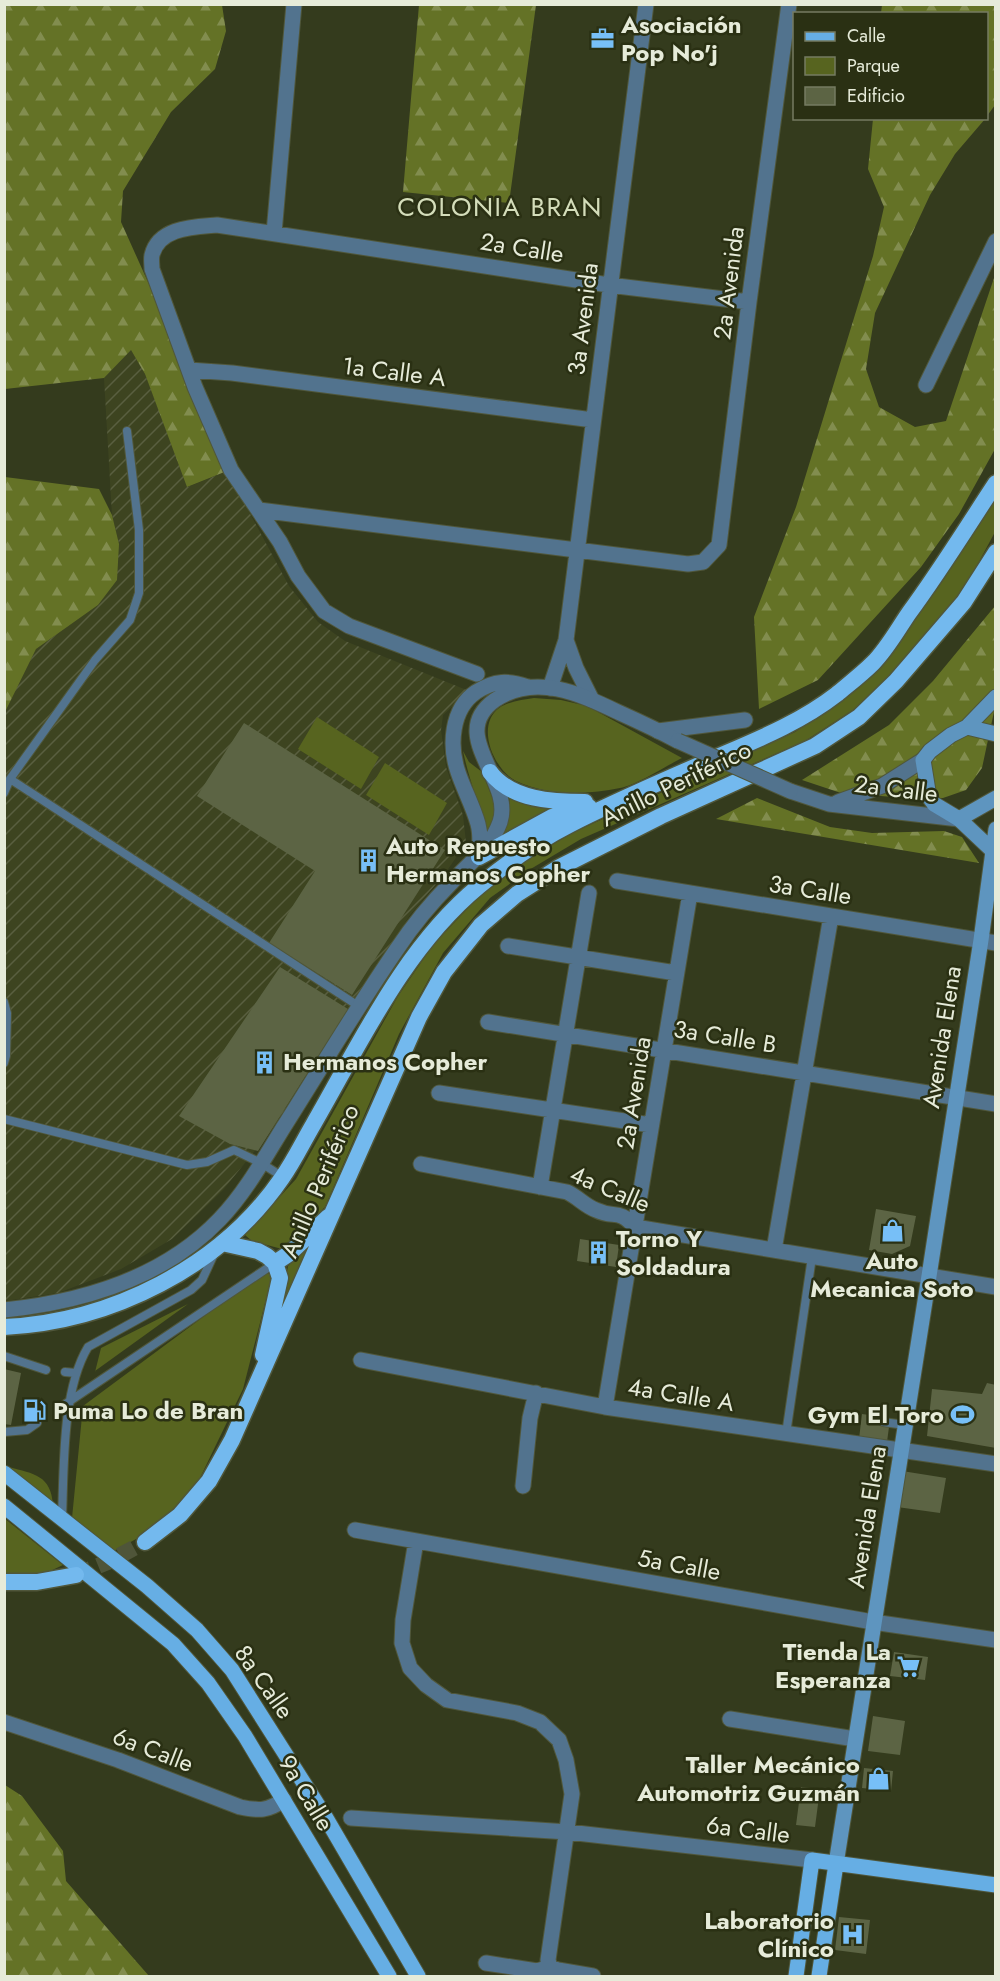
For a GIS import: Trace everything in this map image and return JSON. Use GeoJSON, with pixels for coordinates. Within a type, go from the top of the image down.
{"type":"FeatureCollection","features":[{"type":"Feature","properties":{"kind":"highway","name":"Anillo Periférico"},"geometry":{"type":"LineString","coordinates":[[4,1327],[65,1320],[109,1307],[174,1276],[220,1244],[246,1221],[283,1177],[405,968],[430,936],[477,888],[505,866],[566,826],[792,724],[835,695],[875,660],[940,570],[996,483]]}},
{"type":"Feature","properties":{"kind":"highway","name":"Anillo Periférico"},"geometry":{"type":"LineString","coordinates":[[145,1542],[180,1515],[209,1481],[232,1440],[419,1017],[444,972],[481,925],[517,894],[558,868],[661,816],[814,746],[859,717],[896,681],[964,602],[996,552]]}},
{"type":"Feature","properties":{"kind":"highway"},"geometry":{"type":"LineString","coordinates":[[490,772],[509,789],[539,798],[573,802],[625,799]]}},
{"type":"Feature","properties":{"kind":"highway"},"geometry":{"type":"LineString","coordinates":[[479,857],[552,817],[625,799]]}},
{"type":"Feature","properties":{"kind":"highway"},"geometry":{"type":"LineString","coordinates":[[274,1263],[290,1253],[332,1213]]}},
{"type":"Feature","properties":{"kind":"highway"},"geometry":{"type":"LineString","coordinates":[[220,1244],[258,1251],[267,1256],[274,1263],[280,1278],[256,1388]]}},
{"type":"Feature","properties":{"kind":"highway"},"geometry":{"type":"LineString","coordinates":[[4,1582],[37,1582],[75,1575]]}},
{"type":"Feature","properties":{"kind":"main road"},"geometry":{"type":"LineString","coordinates":[[993,851],[959,819],[934,804],[929,797],[923,760],[930,751],[967,726],[996,697]]}},
{"type":"Feature","properties":{"kind":"main road"},"geometry":{"type":"LineString","coordinates":[[967,726],[996,734]]}},
{"type":"Feature","properties":{"kind":"main road"},"geometry":{"type":"LineString","coordinates":[[959,819],[996,798]]}},
{"type":"Feature","properties":{"kind":"main road","name":"Avenida Elena"},"geometry":{"type":"LineString","coordinates":[[819,1977],[955,1098],[988,941],[996,829]]}},
{"type":"Feature","properties":{"kind":"main road","name":"8a Calle"},"geometry":{"type":"LineString","coordinates":[[4,1473],[147,1586],[196,1630],[232,1670],[326,1818],[418,1977]]}},
{"type":"Feature","properties":{"kind":"main road","name":"9a Calle"},"geometry":{"type":"LineString","coordinates":[[4,1506],[173,1644],[208,1683],[246,1736],[389,1977]]}},
{"type":"Feature","properties":{"kind":"main road"},"geometry":{"type":"LineString","coordinates":[[796,1977],[812,1860]]}},
{"type":"Feature","properties":{"kind":"main road","name":"6a Calle"},"geometry":{"type":"LineString","coordinates":[[812,1860],[996,1885]]}},
{"type":"Feature","properties":{"kind":"street"},"geometry":{"type":"LineString","coordinates":[[274,233],[294,4]]}},
{"type":"Feature","properties":{"kind":"street","name":"3a Avenida"},"geometry":{"type":"LineString","coordinates":[[550,688],[566,640],[646,4]]}},
{"type":"Feature","properties":{"kind":"street","name":"2a Avenida"},"geometry":{"type":"LineString","coordinates":[[577,552],[688,564],[703,562],[719,545],[789,4]]}},
{"type":"Feature","properties":{"kind":"street","name":"2a Calle"},"geometry":{"type":"LineString","coordinates":[[189,370],[152,269],[152,255],[160,241],[175,230],[217,225],[609,285],[749,302]]}},
{"type":"Feature","properties":{"kind":"street"},"geometry":{"type":"LineString","coordinates":[[926,385],[996,241]]}},
{"type":"Feature","properties":{"kind":"street"},"geometry":{"type":"LineString","coordinates":[[189,370],[231,470],[259,510],[298,576],[324,611],[349,626],[477,674]]}},
{"type":"Feature","properties":{"kind":"street","name":"1a Calle A"},"geometry":{"type":"LineString","coordinates":[[189,370],[232,373],[594,420]]}},
{"type":"Feature","properties":{"kind":"street"},"geometry":{"type":"LineString","coordinates":[[259,510],[577,552]]}},
{"type":"Feature","properties":{"kind":"street","name":"3a Avenida"},"geometry":{"type":"LineString","coordinates":[[566,640],[580,677],[592,700]]}},
{"type":"Feature","properties":{"kind":"street","name":"2a Calle"},"geometry":{"type":"LineString","coordinates":[[479,857],[478,823],[455,762],[453,739],[456,720],[465,702],[473,694],[491,685],[511,681],[528,687],[575,693],[790,791],[829,804],[959,819]]}},
{"type":"Feature","properties":{"kind":"street","name":"2a Calle"},"geometry":{"type":"LineString","coordinates":[[479,857],[501,818],[501,801],[479,747],[480,718],[489,705],[500,697],[528,687]]}},
{"type":"Feature","properties":{"kind":"street"},"geometry":{"type":"LineString","coordinates":[[658,731],[746,720]]}},
{"type":"Feature","properties":{"kind":"street","name":"2a Calle"},"geometry":{"type":"LineString","coordinates":[[829,804],[882,786],[923,760]]}},
{"type":"Feature","properties":{"kind":"street","name":"Anillo Periférico"},"geometry":{"type":"LineString","coordinates":[[4,1310],[60,1303],[117,1286],[164,1262],[199,1239],[219,1220],[247,1185],[399,945],[430,905],[479,857]]}},
{"type":"Feature","properties":{"kind":"street","name":"3a Calle"},"geometry":{"type":"LineString","coordinates":[[617,881],[988,941]]}},
{"type":"Feature","properties":{"kind":"street"},"geometry":{"type":"LineString","coordinates":[[540,1187],[589,893]]}},
{"type":"Feature","properties":{"kind":"street","name":"2a Avenida"},"geometry":{"type":"LineString","coordinates":[[605,1407],[690,893]]}},
{"type":"Feature","properties":{"kind":"street"},"geometry":{"type":"LineString","coordinates":[[774,1250],[831,916]]}},
{"type":"Feature","properties":{"kind":"street"},"geometry":{"type":"LineString","coordinates":[[508,946],[676,974]]}},
{"type":"Feature","properties":{"kind":"street","name":"3a Calle B"},"geometry":{"type":"LineString","coordinates":[[488,1022],[996,1104]]}},
{"type":"Feature","properties":{"kind":"street"},"geometry":{"type":"LineString","coordinates":[[439,1093],[651,1125]]}},
{"type":"Feature","properties":{"kind":"street","name":"4a Calle"},"geometry":{"type":"LineString","coordinates":[[421,1164],[567,1192],[596,1210],[626,1216],[635,1227],[996,1287]]}},
{"type":"Feature","properties":{"kind":"street","name":"4a Calle A"},"geometry":{"type":"LineString","coordinates":[[361,1360],[605,1407],[786,1434],[864,1443],[901,1452],[996,1464]]}},
{"type":"Feature","properties":{"kind":"street"},"geometry":{"type":"LineString","coordinates":[[523,1486],[530,1418],[536,1393]]}},
{"type":"Feature","properties":{"kind":"street","name":"5a Calle"},"geometry":{"type":"LineString","coordinates":[[355,1530],[873,1622],[996,1640]]}},
{"type":"Feature","properties":{"kind":"street"},"geometry":{"type":"LineString","coordinates":[[416,1541],[403,1620],[402,1643],[410,1668],[426,1685],[447,1700],[517,1713],[540,1722],[559,1740],[566,1760],[572,1794],[548,1960],[550,1967]]}},
{"type":"Feature","properties":{"kind":"street"},"geometry":{"type":"LineString","coordinates":[[730,1719],[855,1739]]}},
{"type":"Feature","properties":{"kind":"street","name":"6a Calle"},"geometry":{"type":"LineString","coordinates":[[4,1722],[118,1760],[240,1807],[257,1810],[271,1809],[284,1800]]}},
{"type":"Feature","properties":{"kind":"street","name":"6a Calle"},"geometry":{"type":"LineString","coordinates":[[351,1818],[568,1832],[812,1860]]}},
{"type":"Feature","properties":{"kind":"street"},"geometry":{"type":"LineString","coordinates":[[486,1963],[537,1971],[550,1967],[593,1977]]}},
{"type":"Feature","properties":{"kind":"lane"},"geometry":{"type":"LineString","coordinates":[[4,793],[10,779],[95,660],[130,620],[139,593],[139,530],[127,431]]}},
{"type":"Feature","properties":{"kind":"lane"},"geometry":{"type":"LineString","coordinates":[[10,779],[360,1007]]}},
{"type":"Feature","properties":{"kind":"lane"},"geometry":{"type":"LineString","coordinates":[[4,1002],[8,1013],[4,1063]]}},
{"type":"Feature","properties":{"kind":"lane"},"geometry":{"type":"LineString","coordinates":[[4,1119],[187,1165],[207,1162],[234,1150],[283,1177]]}},
{"type":"Feature","properties":{"kind":"lane"},"geometry":{"type":"LineString","coordinates":[[62,1519],[65,1433],[76,1373],[81,1359],[88,1347],[191,1290],[202,1280],[220,1244]]}},
{"type":"Feature","properties":{"kind":"lane"},"geometry":{"type":"LineString","coordinates":[[786,1434],[812,1257]]}},
{"type":"Feature","properties":{"kind":"lane"},"geometry":{"type":"LineString","coordinates":[[58,1409],[274,1263]]}},
{"type":"Feature","properties":{"kind":"lane"},"geometry":{"type":"LineString","coordinates":[[4,1356],[46,1370]]}},
{"type":"Feature","properties":{"kind":"lane"},"geometry":{"type":"LineString","coordinates":[[65,1372],[76,1373]]}},
{"type":"Feature","properties":{"kind":"lane"},"geometry":{"type":"LineString","coordinates":[[883,1422],[905,1425]]}},
{"type":"Feature","properties":{"kind":"lane"},"geometry":{"type":"LineString","coordinates":[[4,1432],[27,1430],[37,1423]]}},
{"type":"Feature","properties":{"kind":"shaded area"},"geometry":{"type":"Polygon","coordinates":[[[131,350],[145,374],[188,487],[232,469],[247,508],[289,586],[318,622],[345,641],[469,691],[443,715],[441,730],[446,767],[463,815],[466,843],[446,872],[410,915],[274,1127],[223,1190],[172,1239],[121,1269],[58,1293],[5,1301],[4,712],[36,649],[98,605],[119,544],[112,515],[104,378],[131,350]]]}},
{"type":"Feature","properties":{"kind":"green space"},"geometry":{"type":"Polygon","coordinates":[[[4,5],[222,5],[226,31],[215,69],[171,112],[123,191],[121,222],[232,469],[187,487],[145,374],[131,350],[104,378],[5,389],[4,5]]]}},
{"type":"Feature","properties":{"kind":"green space"},"geometry":{"type":"Polygon","coordinates":[[[419,5],[536,5],[509,203],[403,192],[419,5]]]}},
{"type":"Feature","properties":{"kind":"green space"},"geometry":{"type":"Polygon","coordinates":[[[882,5],[995,5],[995,105],[988,115],[988,12],[881,12],[882,5]]]}},
{"type":"Feature","properties":{"kind":"green space"},"geometry":{"type":"Polygon","coordinates":[[[873,120],[984,120],[955,154],[930,195],[875,313],[866,369],[879,407],[915,427],[946,421],[995,275],[995,449],[959,514],[921,567],[818,680],[759,709],[754,617],[796,507],[873,256],[884,207],[868,169],[873,120]]]}},
{"type":"Feature","properties":{"kind":"green space"},"geometry":{"type":"Polygon","coordinates":[[[5,477],[99,489],[112,515],[119,544],[117,580],[98,605],[36,649],[5,712],[5,477]]]}},
{"type":"Feature","properties":{"kind":"green space"},"geometry":{"type":"Polygon","coordinates":[[[995,494],[995,532],[960,597],[892,676],[853,710],[805,741],[581,839],[529,870],[490,898],[443,953],[399,1034],[325,1207],[282,1249],[252,1241],[245,1235],[296,1179],[398,996],[433,945],[484,891],[523,862],[574,832],[795,732],[841,701],[882,666],[944,579],[995,494]]]}},
{"type":"Feature","properties":{"kind":"green space"},"geometry":{"type":"Polygon","coordinates":[[[995,606],[995,707],[982,768],[966,790],[943,798],[894,797],[841,793],[802,780],[889,725],[933,681],[995,606]]]}},
{"type":"Feature","properties":{"kind":"green space"},"geometry":{"type":"Polygon","coordinates":[[[534,698],[561,700],[587,706],[682,758],[635,783],[620,788],[568,793],[528,786],[508,775],[495,758],[490,747],[488,725],[499,708],[512,702],[534,698]]]}},
{"type":"Feature","properties":{"kind":"green space"},"geometry":{"type":"Polygon","coordinates":[[[317,717],[379,757],[361,789],[298,749],[317,717]]]}},
{"type":"Feature","properties":{"kind":"green space"},"geometry":{"type":"Polygon","coordinates":[[[463,751],[469,762],[482,772],[494,802],[494,819],[486,835],[468,772],[463,751]]]}},
{"type":"Feature","properties":{"kind":"green space"},"geometry":{"type":"Polygon","coordinates":[[[385,763],[447,803],[429,835],[366,795],[385,763]]]}},
{"type":"Feature","properties":{"kind":"green space"},"geometry":{"type":"Polygon","coordinates":[[[509,796],[560,809],[502,836],[510,807],[509,796]]]}},
{"type":"Feature","properties":{"kind":"green space"},"geometry":{"type":"Polygon","coordinates":[[[757,798],[830,827],[872,833],[944,831],[962,837],[979,863],[716,819],[757,798]]]}},
{"type":"Feature","properties":{"kind":"green space"},"geometry":{"type":"Polygon","coordinates":[[[312,1243],[280,1310],[288,1266],[312,1243]]]}},
{"type":"Feature","properties":{"kind":"green space"},"geometry":{"type":"Polygon","coordinates":[[[265,1271],[272,1276],[243,1389],[199,1480],[171,1514],[149,1532],[114,1551],[72,1518],[83,1406],[265,1271]]]}},
{"type":"Feature","properties":{"kind":"green space"},"geometry":{"type":"Polygon","coordinates":[[[188,1304],[95,1371],[101,1348],[188,1304]]]}},
{"type":"Feature","properties":{"kind":"green space"},"geometry":{"type":"Polygon","coordinates":[[[9,1467],[40,1477],[49,1487],[53,1505],[9,1467]]]}},
{"type":"Feature","properties":{"kind":"green space"},"geometry":{"type":"Polygon","coordinates":[[[4,1518],[63,1565],[46,1573],[5,1574],[4,1518]]]}},
{"type":"Feature","properties":{"kind":"green space"},"geometry":{"type":"Polygon","coordinates":[[[5,1785],[22,1796],[63,1851],[66,1881],[149,1976],[5,1976],[5,1785]]]}},
{"type":"Feature","properties":{"kind":"building","name":"Auto Repuesto Hermanos Copher"},"geometry":{"type":"Polygon","coordinates":[[[244,723],[445,850],[352,995],[269,943],[315,871],[197,796],[244,723]]]}},
{"type":"Feature","properties":{"kind":"building","name":"Hermanos Copher"},"geometry":{"type":"Polygon","coordinates":[[[280,967],[348,1009],[258,1151],[230,1144],[179,1116],[280,967]]]}},
{"type":"Feature","properties":{"kind":"building","name":"Auto Mecanica Soto"},"geometry":{"type":"Polygon","coordinates":[[[876,1209],[916,1216],[910,1246],[892,1254],[869,1250],[876,1209]]]}},
{"type":"Feature","properties":{"kind":"building","name":"Torno Y Soldadura"},"geometry":{"type":"Polygon","coordinates":[[[580,1239],[619,1245],[616,1267],[577,1261],[580,1239]]]}},
{"type":"Feature","properties":{"kind":"building"},"geometry":{"type":"Polygon","coordinates":[[[4,1369],[21,1373],[11,1425],[4,1424],[4,1369]]]}},
{"type":"Feature","properties":{"kind":"building","name":"Gym El Toro"},"geometry":{"type":"Polygon","coordinates":[[[987,1383],[996,1385],[996,1448],[927,1436],[932,1389],[982,1394],[987,1383]]]}},
{"type":"Feature","properties":{"kind":"building"},"geometry":{"type":"Polygon","coordinates":[[[862,1414],[884,1417],[883,1426],[889,1427],[887,1442],[859,1439],[862,1414]]]}},
{"type":"Feature","properties":{"kind":"building"},"geometry":{"type":"Polygon","coordinates":[[[902,1471],[946,1478],[940,1513],[897,1507],[902,1471]]]}},
{"type":"Feature","properties":{"kind":"building","name":"Tienda La Esperanza"},"geometry":{"type":"Polygon","coordinates":[[[894,1652],[928,1657],[925,1680],[890,1676],[894,1652]]]}},
{"type":"Feature","properties":{"kind":"building"},"geometry":{"type":"Polygon","coordinates":[[[873,1716],[905,1721],[900,1755],[868,1751],[873,1716]]]}},
{"type":"Feature","properties":{"kind":"building","name":"Taller Mecánico Automotriz Guzmán"},"geometry":{"type":"Polygon","coordinates":[[[864,1768],[893,1771],[891,1791],[862,1788],[864,1768]]]}},
{"type":"Feature","properties":{"kind":"building"},"geometry":{"type":"Polygon","coordinates":[[[801,1787],[820,1789],[815,1827],[796,1825],[801,1787]]]}},
{"type":"Feature","properties":{"kind":"building","name":"Laboratorio Clínico"},"geometry":{"type":"Polygon","coordinates":[[[839,1917],[870,1920],[866,1954],[835,1950],[839,1917]]]}},
{"type":"Feature","properties":{"kind":"tunnel"},"geometry":{"type":"LineString","coordinates":[[76,1575],[110,1561],[145,1542]]}},
{"type":"Feature","properties":{"kind":"place","name":"Asociación Pop No'j"},"geometry":{"type":"Point","coordinates":[603,39]}},
{"type":"Feature","properties":{"kind":"place","name":"Auto Repuesto Hermanos Copher"},"geometry":{"type":"Point","coordinates":[368,860]}},
{"type":"Feature","properties":{"kind":"place","name":"Hermanos Copher"},"geometry":{"type":"Point","coordinates":[265,1062]}},
{"type":"Feature","properties":{"kind":"place","name":"Auto Mecanica Soto"},"geometry":{"type":"Point","coordinates":[892,1231]}},
{"type":"Feature","properties":{"kind":"place","name":"Torno Y Soldadura"},"geometry":{"type":"Point","coordinates":[598,1253]}},
{"type":"Feature","properties":{"kind":"place","name":"Puma Lo de Bran"},"geometry":{"type":"Point","coordinates":[35,1411]}},
{"type":"Feature","properties":{"kind":"place","name":"Gym El Toro"},"geometry":{"type":"Point","coordinates":[962,1415]}},
{"type":"Feature","properties":{"kind":"place","name":"Tienda La Esperanza"},"geometry":{"type":"Point","coordinates":[909,1666]}},
{"type":"Feature","properties":{"kind":"place","name":"Taller Mecánico Automotriz Guzmán"},"geometry":{"type":"Point","coordinates":[878,1779]}},
{"type":"Feature","properties":{"kind":"place","name":"Laboratorio Clínico"},"geometry":{"type":"Point","coordinates":[852,1935]}},
{"type":"Feature","properties":{"kind":"district","name":"COLONIA BRAN"},"geometry":{"type":"Point","coordinates":[500,207]}}]}
